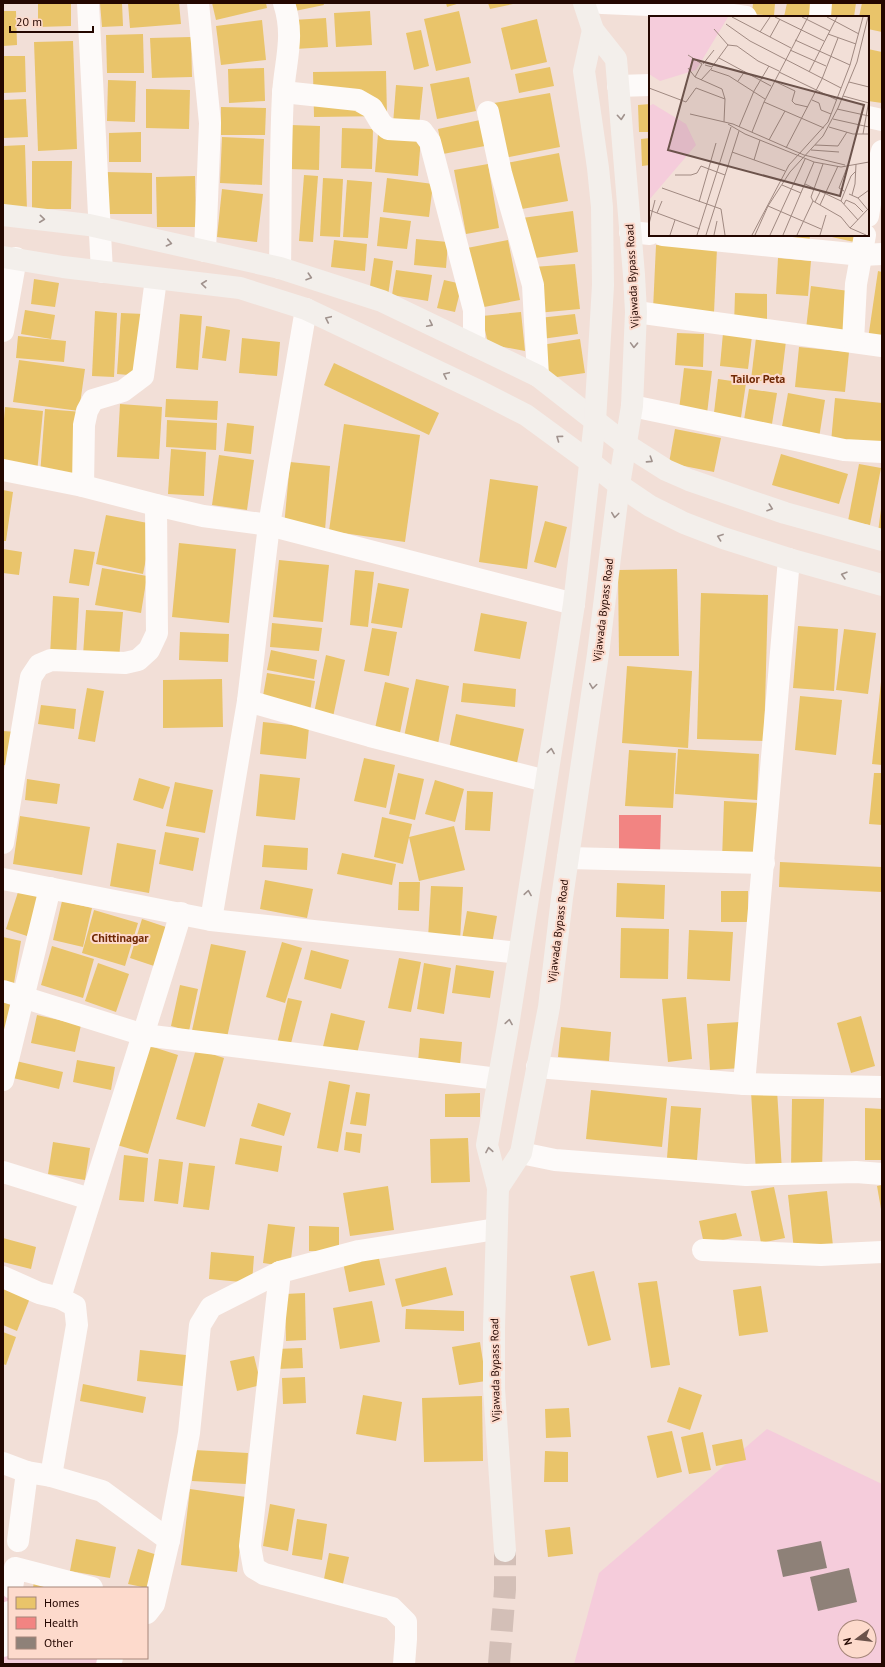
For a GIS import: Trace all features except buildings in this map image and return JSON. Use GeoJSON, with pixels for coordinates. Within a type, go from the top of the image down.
{"type":"FeatureCollection","features":[{"type":"Feature","properties":{"kind":"main road","name":"Vijawada Bypass Road"},"geometry":{"type":"LineString","coordinates":[[498,1188],[521,1153],[549,1007],[568,858],[598,654],[619,485],[632,406],[640,233],[618,86],[616,59],[593,30],[584,3]]}},
{"type":"Feature","properties":{"kind":"main road","name":"Vijawada Bypass Road"},"geometry":{"type":"LineString","coordinates":[[505,1552],[494,1389],[498,1188],[487,1145],[508,1026],[574,604],[595,421],[603,285],[602,207],[584,71],[593,30]]}},
{"type":"Feature","properties":{"kind":"main road"},"geometry":{"type":"LineString","coordinates":[[3,215],[89,225],[280,268],[382,301],[538,376],[626,444],[666,470],[689,480],[785,513],[882,540]]}},
{"type":"Feature","properties":{"kind":"main road"},"geometry":{"type":"LineString","coordinates":[[9,257],[63,267],[240,288],[306,309],[526,415],[619,485],[650,506],[684,523],[723,538],[789,559],[882,585]]}},
{"type":"Feature","properties":{"kind":"street"},"geometry":{"type":"LineString","coordinates":[[88,3],[102,272]]}},
{"type":"Feature","properties":{"kind":"street"},"geometry":{"type":"LineString","coordinates":[[198,3],[210,123],[205,251]]}},
{"type":"Feature","properties":{"kind":"street"},"geometry":{"type":"LineString","coordinates":[[280,268],[283,92],[290,46],[289,27],[284,3]]}},
{"type":"Feature","properties":{"kind":"street"},"geometry":{"type":"LineString","coordinates":[[602,3],[672,4],[740,16]]}},
{"type":"Feature","properties":{"kind":"street"},"geometry":{"type":"LineString","coordinates":[[820,16],[821,3]]}},
{"type":"Feature","properties":{"kind":"street"},"geometry":{"type":"LineString","coordinates":[[618,86],[649,85]]}},
{"type":"Feature","properties":{"kind":"street"},"geometry":{"type":"LineString","coordinates":[[283,92],[358,100],[372,108],[381,123],[388,129],[422,132],[430,142],[474,310],[474,345]]}},
{"type":"Feature","properties":{"kind":"street"},"geometry":{"type":"LineString","coordinates":[[488,112],[501,173],[533,285],[538,376]]}},
{"type":"Feature","properties":{"kind":"street"},"geometry":{"type":"LineString","coordinates":[[869,117],[882,120]]}},
{"type":"Feature","properties":{"kind":"street"},"geometry":{"type":"LineString","coordinates":[[869,212],[878,180],[882,151]]}},
{"type":"Feature","properties":{"kind":"street"},"geometry":{"type":"LineString","coordinates":[[679,236],[870,248],[856,284],[853,341]]}},
{"type":"Feature","properties":{"kind":"street"},"geometry":{"type":"LineString","coordinates":[[3,331],[9,257]]}},
{"type":"Feature","properties":{"kind":"street"},"geometry":{"type":"LineString","coordinates":[[83,486],[84,425],[87,411],[94,400],[123,391],[143,376],[156,279]]}},
{"type":"Feature","properties":{"kind":"street"},"geometry":{"type":"LineString","coordinates":[[211,920],[248,701],[269,525],[306,309]]}},
{"type":"Feature","properties":{"kind":"street"},"geometry":{"type":"LineString","coordinates":[[636,312],[882,346]]}},
{"type":"Feature","properties":{"kind":"street"},"geometry":{"type":"LineString","coordinates":[[632,406],[844,450],[882,452]]}},
{"type":"Feature","properties":{"kind":"street"},"geometry":{"type":"LineString","coordinates":[[3,470],[83,486],[203,516],[269,525],[574,604]]}},
{"type":"Feature","properties":{"kind":"street"},"geometry":{"type":"LineString","coordinates":[[3,843],[32,677],[39,665],[51,660],[125,663],[138,660],[149,650],[157,632],[156,505]]}},
{"type":"Feature","properties":{"kind":"street"},"geometry":{"type":"LineString","coordinates":[[744,1084],[789,559]]}},
{"type":"Feature","properties":{"kind":"street"},"geometry":{"type":"LineString","coordinates":[[248,701],[370,736],[546,781]]}},
{"type":"Feature","properties":{"kind":"street"},"geometry":{"type":"LineString","coordinates":[[568,858],[764,863]]}},
{"type":"Feature","properties":{"kind":"street"},"geometry":{"type":"LineString","coordinates":[[3,879],[211,920],[519,953]]}},
{"type":"Feature","properties":{"kind":"street"},"geometry":{"type":"LineString","coordinates":[[3,1080],[13,994],[50,888]]}},
{"type":"Feature","properties":{"kind":"street"},"geometry":{"type":"LineString","coordinates":[[60,1298],[90,1199],[144,1035],[181,913]]}},
{"type":"Feature","properties":{"kind":"street"},"geometry":{"type":"LineString","coordinates":[[13,994],[144,1035],[498,1079]]}},
{"type":"Feature","properties":{"kind":"street"},"geometry":{"type":"LineString","coordinates":[[537,1067],[744,1084],[882,1087]]}},
{"type":"Feature","properties":{"kind":"street"},"geometry":{"type":"LineString","coordinates":[[521,1153],[555,1160],[746,1175],[856,1172],[882,1174]]}},
{"type":"Feature","properties":{"kind":"street"},"geometry":{"type":"LineString","coordinates":[[3,1172],[90,1199]]}},
{"type":"Feature","properties":{"kind":"street"},"geometry":{"type":"LineString","coordinates":[[149,1606],[169,1540],[189,1434],[200,1325],[211,1308],[280,1272],[359,1251],[496,1229]]}},
{"type":"Feature","properties":{"kind":"street"},"geometry":{"type":"LineString","coordinates":[[703,1250],[821,1255],[882,1252]]}},
{"type":"Feature","properties":{"kind":"street"},"geometry":{"type":"LineString","coordinates":[[280,1272],[250,1546],[254,1568],[264,1574],[392,1608],[406,1622],[404,1664]]}},
{"type":"Feature","properties":{"kind":"street"},"geometry":{"type":"LineString","coordinates":[[3,1277],[39,1293],[60,1298],[75,1306],[77,1325],[51,1476]]}},
{"type":"Feature","properties":{"kind":"street"},"geometry":{"type":"LineString","coordinates":[[3,1463],[27,1472],[51,1476],[102,1491],[169,1540]]}},
{"type":"Feature","properties":{"kind":"street"},"geometry":{"type":"LineString","coordinates":[[27,1472],[11,1539],[14,1578],[84,1587]]}},
{"type":"Feature","properties":{"kind":"street"},"geometry":{"type":"LineString","coordinates":[[4,1643],[8,1618]]}},
{"type":"Feature","properties":{"kind":"shaded area"},"geometry":{"type":"Polygon","coordinates":[[[767,1429],[882,1484],[882,1664],[574,1664],[599,1573],[767,1429]]]}},
{"type":"Feature","properties":{"kind":"shaded area"},"geometry":{"type":"Polygon","coordinates":[[[3,1587],[8,1589],[8,1659],[118,1659],[121,1664],[3,1664],[3,1587]]]}},
{"type":"Feature","properties":{"kind":"tunnel"},"geometry":{"type":"LineString","coordinates":[[499,1664],[505,1589],[505,1551]]}},
{"type":"Feature","properties":{"kind":"district","name":"Tailor Peta"},"geometry":{"type":"Point","coordinates":[758,378]}},
{"type":"Feature","properties":{"kind":"district","name":"Chittinagar"},"geometry":{"type":"Point","coordinates":[120,937]}}]}
